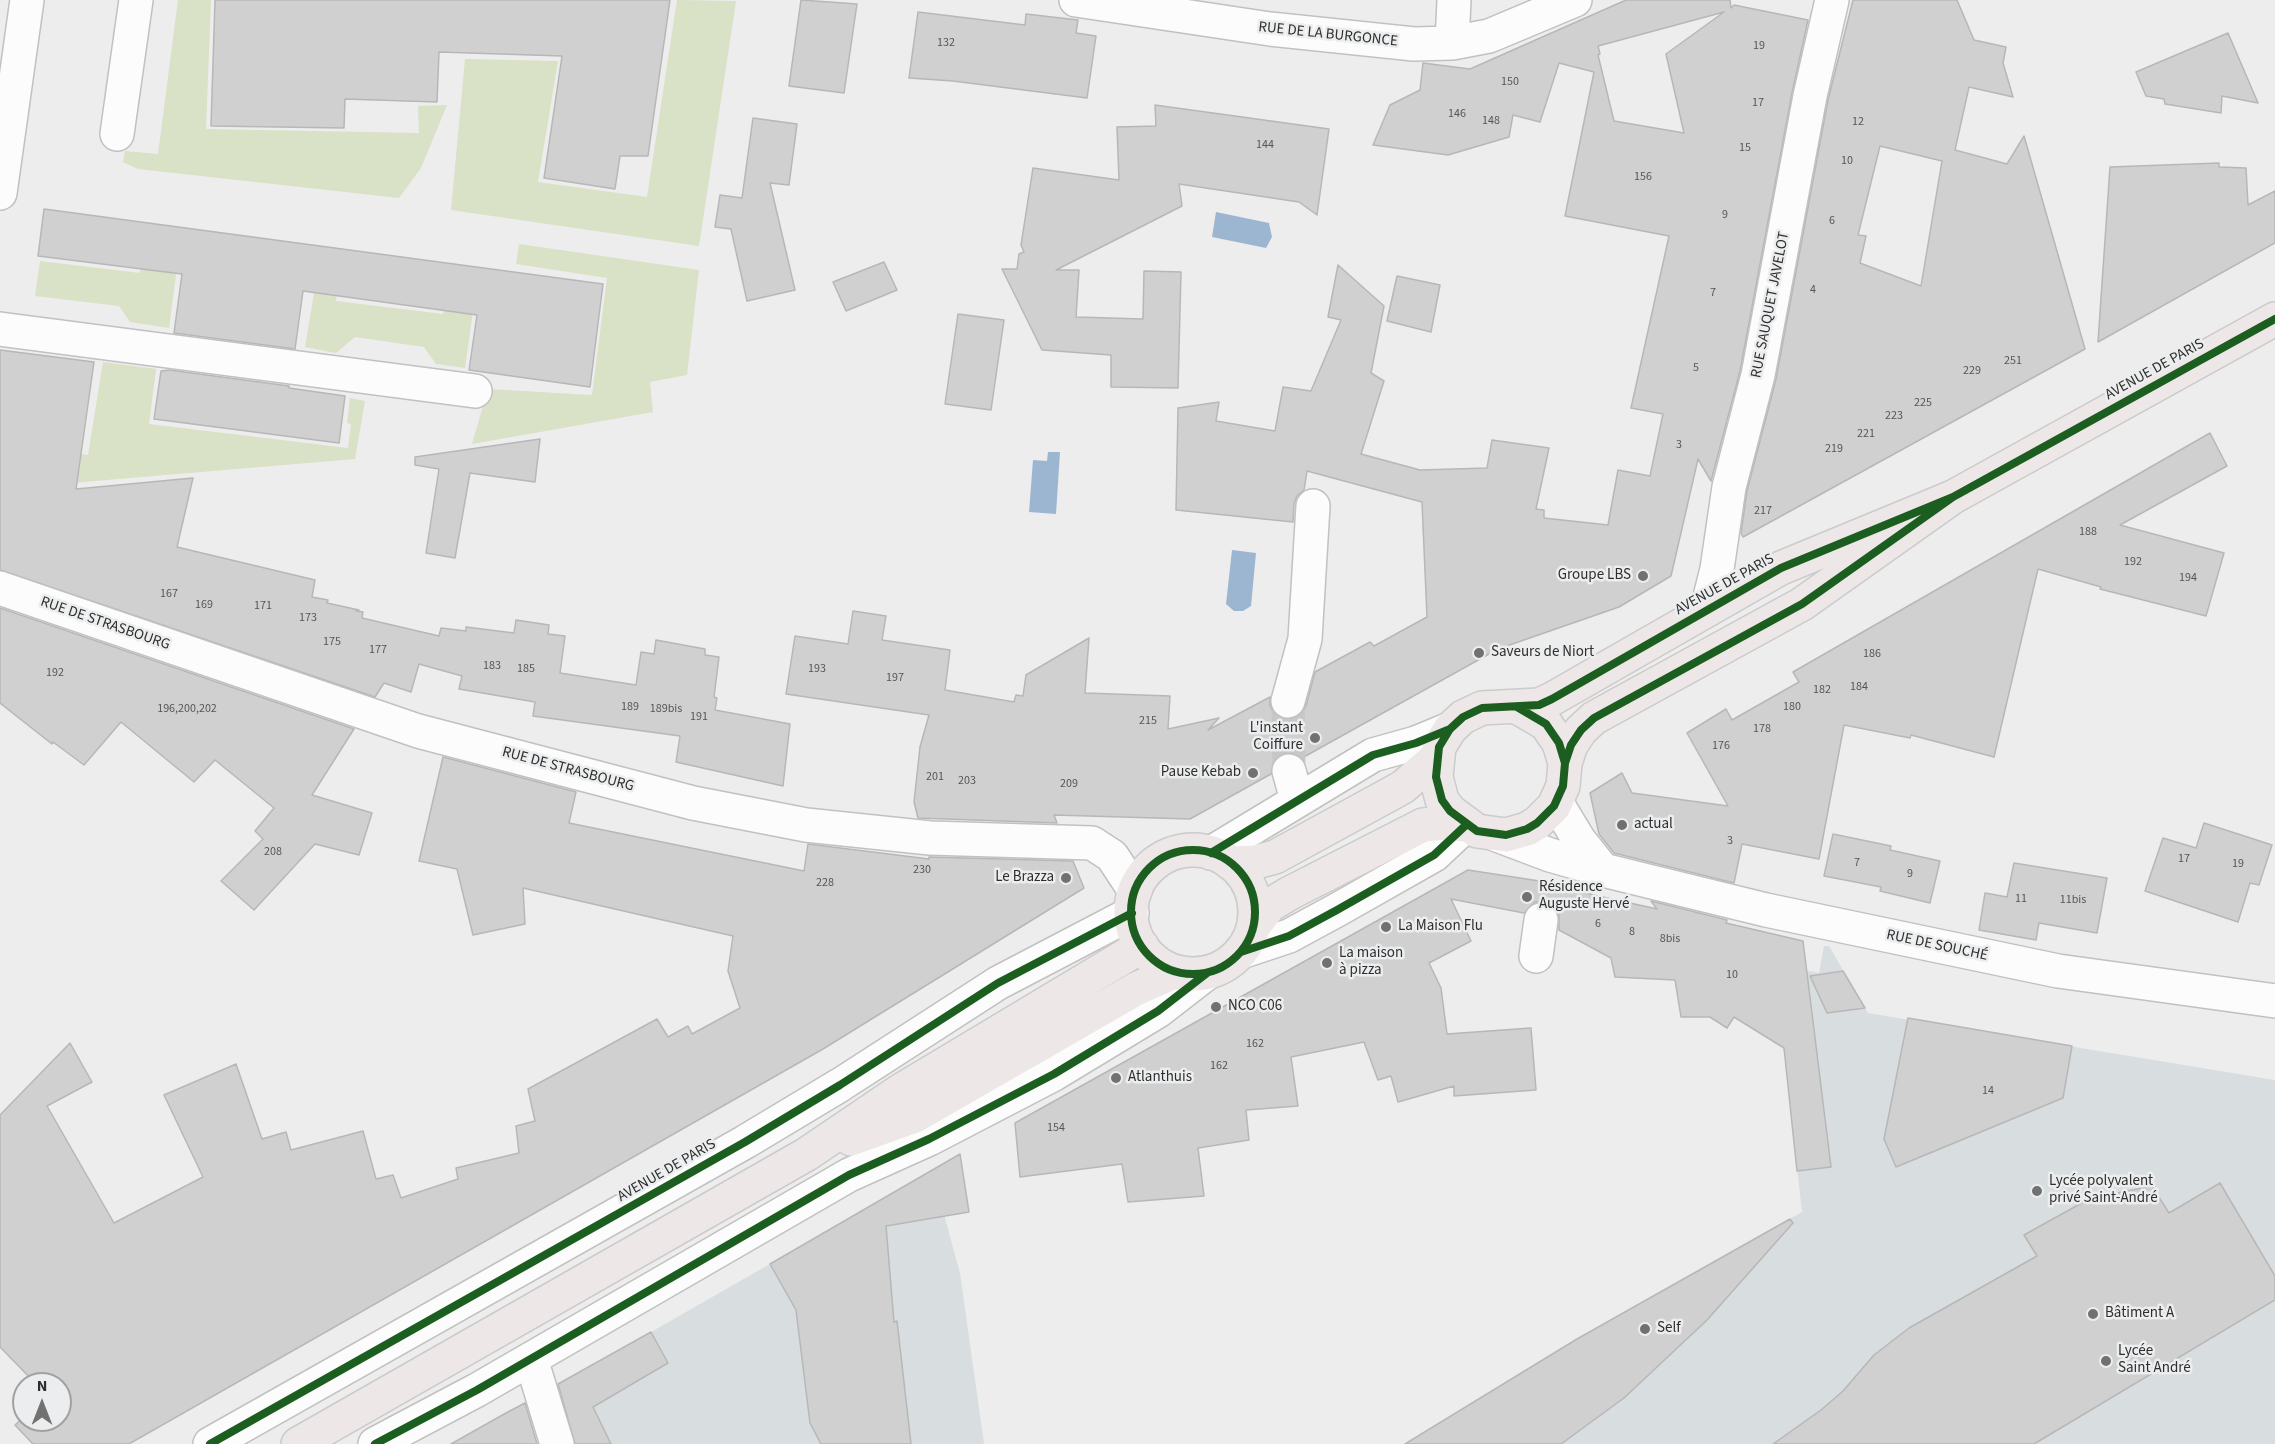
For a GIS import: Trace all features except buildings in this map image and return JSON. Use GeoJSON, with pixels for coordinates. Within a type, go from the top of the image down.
{"type":"FeatureCollection","features":[{"type":"Feature","properties":{"kind":"main road","name":"AVENUE DE PARIS"},"geometry":{"type":"LineString","coordinates":[[1565,763],[1571,745],[1581,730],[1594,718],[1802,604],[1953,497],[2275,319]]}},
{"type":"Feature","properties":{"kind":"main road","name":"AVENUE DE PARIS"},"geometry":{"type":"LineString","coordinates":[[1517,707],[1539,705],[1552,699],[1781,568],[1953,497]]}},
{"type":"Feature","properties":{"kind":"main road"},"geometry":{"type":"LineString","coordinates":[[807,1154],[915,1116],[1136,989],[1172,973],[1195,973],[1232,961],[1270,906],[1290,893],[1424,825],[1445,823],[1466,825],[1497,835],[1527,829],[1546,816],[1563,786],[1565,763],[1559,743],[1546,724],[1517,707],[1502,705],[1482,708],[1463,717],[1403,788],[1275,857],[1256,862],[1188,851],[1166,857],[1147,872],[1134,902],[1136,936],[1159,964],[1195,973]]}},
{"type":"Feature","properties":{"kind":"main road"},"geometry":{"type":"LineString","coordinates":[[1443,743],[1436,777],[1442,800],[1466,825]]}},
{"type":"Feature","properties":{"kind":"main road"},"geometry":{"type":"LineString","coordinates":[[1221,858],[1239,871],[1251,891],[1255,914],[1247,939]]}},
{"type":"Feature","properties":{"kind":"main road"},"geometry":{"type":"LineString","coordinates":[[298,1444],[807,1154],[900,1091],[1142,946]]}},
{"type":"Feature","properties":{"kind":"street"},"geometry":{"type":"LineString","coordinates":[[0,193],[27,0]]}},
{"type":"Feature","properties":{"kind":"street"},"geometry":{"type":"LineString","coordinates":[[117,134],[136,0]]}},
{"type":"Feature","properties":{"kind":"street","name":"RUE DE LA BURGONCE"},"geometry":{"type":"LineString","coordinates":[[1076,0],[1270,29],[1414,44],[1452,43],[1489,36],[1520,25],[1575,0]]}},
{"type":"Feature","properties":{"kind":"street"},"geometry":{"type":"LineString","coordinates":[[1452,43],[1454,0]]}},
{"type":"Feature","properties":{"kind":"street","name":"RUE SAUQUET JAVELOT"},"geometry":{"type":"LineString","coordinates":[[1707,609],[1717,569],[1729,487],[1758,375],[1810,96],[1832,0]]}},
{"type":"Feature","properties":{"kind":"street"},"geometry":{"type":"LineString","coordinates":[[0,329],[475,391]]}},
{"type":"Feature","properties":{"kind":"street"},"geometry":{"type":"LineString","coordinates":[[1288,701],[1305,639],[1312,506]]}},
{"type":"Feature","properties":{"kind":"street","name":"RUE DE STRASBOURG"},"geometry":{"type":"LineString","coordinates":[[0,588],[418,731],[693,803],[806,825],[930,838],[1092,843],[1112,856],[1134,902]]}},
{"type":"Feature","properties":{"kind":"street"},"geometry":{"type":"LineString","coordinates":[[1221,858],[1293,785],[1373,755],[1416,743],[1443,743]]}},
{"type":"Feature","properties":{"kind":"street"},"geometry":{"type":"LineString","coordinates":[[1556,802],[1579,840],[1603,870]]}},
{"type":"Feature","properties":{"kind":"street","name":"RUE DE SOUCHÉ"},"geometry":{"type":"LineString","coordinates":[[1497,835],[1548,867],[1603,870],[1766,910],[2058,971],[2275,1001]]}},
{"type":"Feature","properties":{"kind":"street","name":"AVENUE DE PARIS"},"geometry":{"type":"LineString","coordinates":[[210,1444],[745,1142],[998,983],[1134,902]]}},
{"type":"Feature","properties":{"kind":"street"},"geometry":{"type":"LineString","coordinates":[[1536,956],[1541,920]]}},
{"type":"Feature","properties":{"kind":"street"},"geometry":{"type":"LineString","coordinates":[[375,1444],[477,1390],[831,1186],[929,1139],[1054,1074],[1158,1011],[1195,973]]}},
{"type":"Feature","properties":{"kind":"street","name":"AVENUE DE PARIS"},"geometry":{"type":"LineString","coordinates":[[736,1194],[724,1173],[745,1142]]}},
{"type":"Feature","properties":{"kind":"street"},"geometry":{"type":"LineString","coordinates":[[736,1194],[831,1186]]}},
{"type":"Feature","properties":{"kind":"street"},"geometry":{"type":"LineString","coordinates":[[531,1359],[557,1444]]}},
{"type":"Feature","properties":{"kind":"street"},"geometry":{"type":"LineString","coordinates":[[396,1389],[430,1393],[477,1390]]}},
{"type":"Feature","properties":{"kind":"shaded area","name":"Lycée polyvalent privé Saint-André"},"geometry":{"type":"Polygon","coordinates":[[[1824,946],[1829,946],[1868,1013],[2275,1080],[2275,1444],[1405,1444],[1577,1339],[1802,1212],[1774,964],[1819,973],[1824,946]]]}},
{"type":"Feature","properties":{"kind":"shaded area"},"geometry":{"type":"Polygon","coordinates":[[[932,1171],[960,1273],[984,1444],[566,1444],[550,1390],[932,1171]]]}},
{"type":"Feature","properties":{"kind":"green space"},"geometry":{"type":"Polygon","coordinates":[[[178,0],[211,0],[206,129],[419,133],[418,106],[447,105],[421,168],[399,198],[138,169],[123,162],[125,151],[158,154],[178,0]]]}},
{"type":"Feature","properties":{"kind":"green space"},"geometry":{"type":"Polygon","coordinates":[[[677,0],[736,1],[699,246],[451,210],[465,59],[558,61],[538,182],[647,197],[677,0]]]}},
{"type":"Feature","properties":{"kind":"green space"},"geometry":{"type":"Polygon","coordinates":[[[146,225],[182,229],[169,328],[130,322],[119,306],[35,296],[40,261],[140,273],[146,225]]]}},
{"type":"Feature","properties":{"kind":"green space"},"geometry":{"type":"Polygon","coordinates":[[[519,244],[699,270],[687,375],[650,382],[653,412],[472,444],[488,389],[592,395],[607,278],[516,264],[519,244]]]}},
{"type":"Feature","properties":{"kind":"green space"},"geometry":{"type":"Polygon","coordinates":[[[341,250],[336,301],[443,314],[451,265],[479,269],[465,368],[436,364],[424,347],[355,337],[336,353],[305,347],[316,281],[341,250]]]}},
{"type":"Feature","properties":{"kind":"green space"},"geometry":{"type":"Polygon","coordinates":[[[103,362],[156,369],[149,424],[348,448],[351,424],[347,423],[350,398],[365,401],[355,459],[0,489],[15,443],[88,455],[103,362]]]}},
{"type":"Feature","properties":{"kind":"water"},"geometry":{"type":"Polygon","coordinates":[[[1216,212],[1269,223],[1272,237],[1266,248],[1212,237],[1216,212]]]}},
{"type":"Feature","properties":{"kind":"water"},"geometry":{"type":"Polygon","coordinates":[[[1048,452],[1060,452],[1056,514],[1029,512],[1033,460],[1047,461],[1048,452]]]}},
{"type":"Feature","properties":{"kind":"water"},"geometry":{"type":"Polygon","coordinates":[[[1232,550],[1256,553],[1251,606],[1243,611],[1234,611],[1226,604],[1232,550]]]}},
{"type":"Feature","properties":{"kind":"tunnel"},"geometry":{"type":"LineString","coordinates":[[1288,701],[1289,771]]}},
{"type":"Feature","properties":{"kind":"cycle path"},"geometry":{"type":"LineString","coordinates":[[1565,763],[1571,745],[1581,730],[1594,718],[1802,604],[1953,497],[2275,319]]}},
{"type":"Feature","properties":{"kind":"cycle path"},"geometry":{"type":"LineString","coordinates":[[1517,707],[1546,724],[1559,743],[1565,763],[1563,786],[1554,806],[1537,823],[1527,829],[1506,835],[1477,831],[1450,811],[1442,800],[1436,777],[1439,747],[1450,729],[1463,717],[1482,708],[1539,705],[1781,568],[1953,497]]}},
{"type":"Feature","properties":{"kind":"cycle path"},"geometry":{"type":"LineString","coordinates":[[1211,853],[1373,755],[1416,743],[1450,729]]}},
{"type":"Feature","properties":{"kind":"cycle path"},"geometry":{"type":"LineString","coordinates":[[1241,952],[1289,936],[1337,910],[1434,855],[1466,825]]}},
{"type":"Feature","properties":{"kind":"cycle path"},"geometry":{"type":"LineString","coordinates":[[1193,850],[1217,855],[1237,868],[1250,888],[1255,912],[1250,936],[1237,956],[1217,969],[1193,974],[1169,969],[1149,956],[1136,936],[1131,912],[1136,888],[1149,868],[1169,855],[1193,850]]}},
{"type":"Feature","properties":{"kind":"cycle path"},"geometry":{"type":"LineString","coordinates":[[210,1444],[745,1142],[840,1085],[998,983],[1132,913]]}},
{"type":"Feature","properties":{"kind":"cycle path"},"geometry":{"type":"LineString","coordinates":[[375,1444],[477,1390],[849,1175],[929,1139],[1054,1074],[1158,1011],[1207,973]]}},
{"type":"Feature","properties":{"kind":"place","name":"Groupe LBS"},"geometry":{"type":"Point","coordinates":[1643,576]}},
{"type":"Feature","properties":{"kind":"place","name":"Saveurs de Niort"},"geometry":{"type":"Point","coordinates":[1479,653]}},
{"type":"Feature","properties":{"kind":"place","name":"L'instant Coiffure"},"geometry":{"type":"Point","coordinates":[1315,738]}},
{"type":"Feature","properties":{"kind":"place","name":"Pause Kebab"},"geometry":{"type":"Point","coordinates":[1253,773]}},
{"type":"Feature","properties":{"kind":"place","name":"actual"},"geometry":{"type":"Point","coordinates":[1622,825]}},
{"type":"Feature","properties":{"kind":"place","name":"Le Brazza"},"geometry":{"type":"Point","coordinates":[1066,878]}},
{"type":"Feature","properties":{"kind":"place","name":"Résidence Auguste Hervé"},"geometry":{"type":"Point","coordinates":[1527,897]}},
{"type":"Feature","properties":{"kind":"place","name":"La Maison Flu"},"geometry":{"type":"Point","coordinates":[1386,927]}},
{"type":"Feature","properties":{"kind":"place","name":"La maison à pizza"},"geometry":{"type":"Point","coordinates":[1327,963]}},
{"type":"Feature","properties":{"kind":"place","name":"NCO C06"},"geometry":{"type":"Point","coordinates":[1216,1007]}},
{"type":"Feature","properties":{"kind":"place","name":"Atlanthuis"},"geometry":{"type":"Point","coordinates":[1116,1078]}},
{"type":"Feature","properties":{"kind":"place","name":"Lycée polyvalent privé Saint-André"},"geometry":{"type":"Point","coordinates":[2037,1191]}},
{"type":"Feature","properties":{"kind":"place","name":"Bâtiment A"},"geometry":{"type":"Point","coordinates":[2093,1314]}},
{"type":"Feature","properties":{"kind":"place","name":"Self"},"geometry":{"type":"Point","coordinates":[1645,1329]}},
{"type":"Feature","properties":{"kind":"place","name":"Lycée Saint André"},"geometry":{"type":"Point","coordinates":[2106,1361]}}]}
